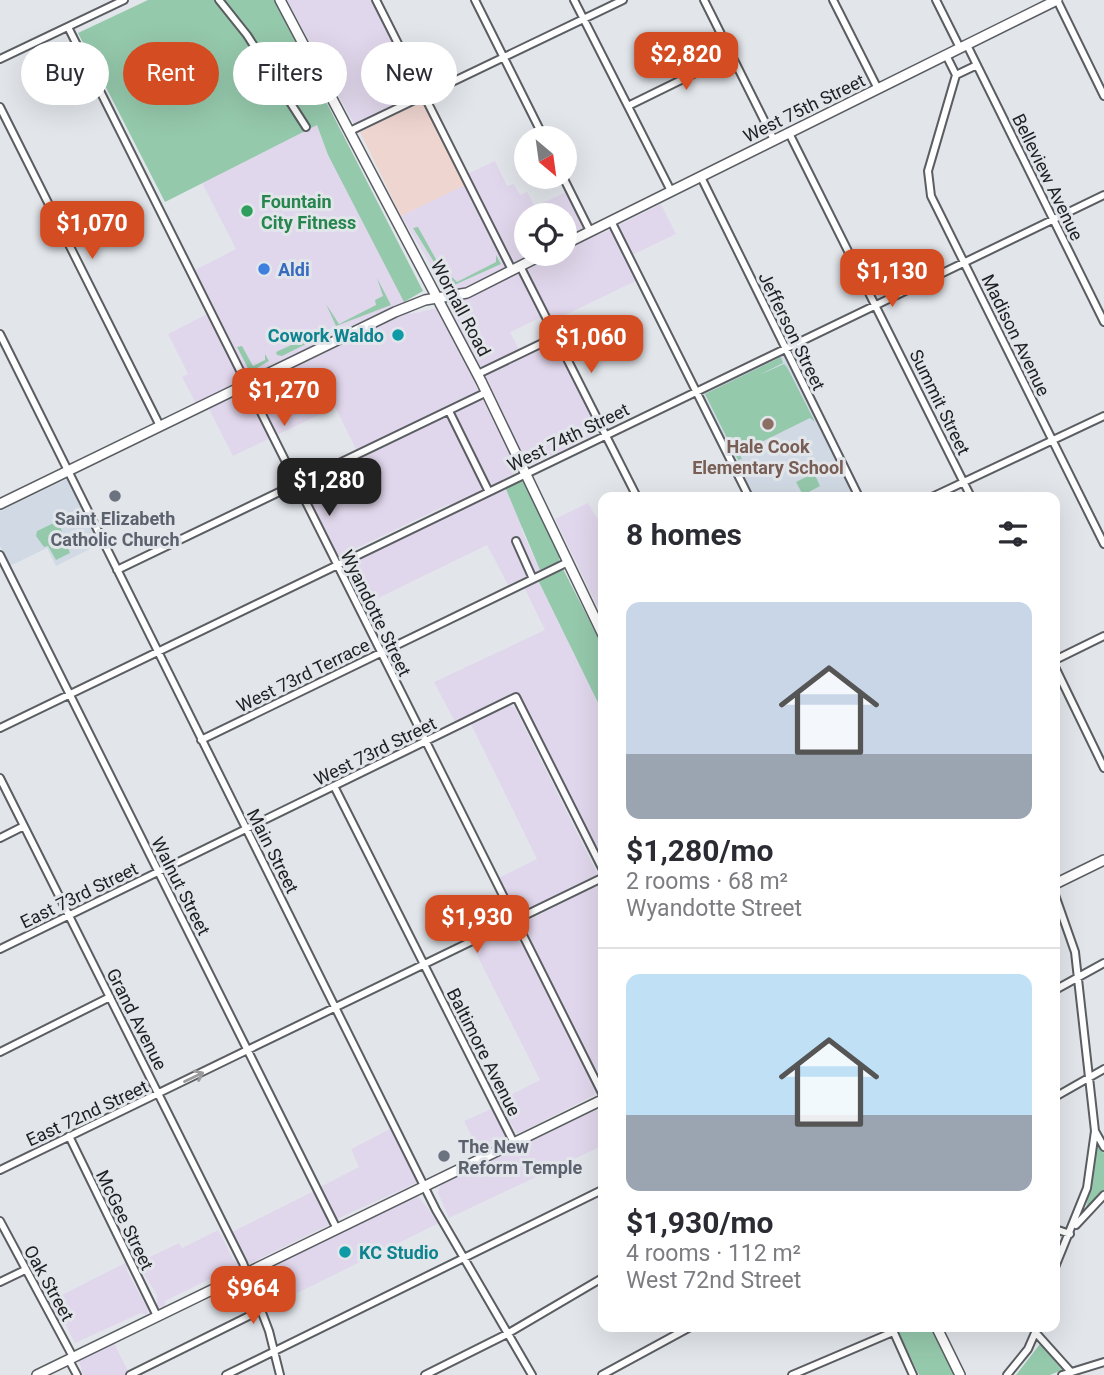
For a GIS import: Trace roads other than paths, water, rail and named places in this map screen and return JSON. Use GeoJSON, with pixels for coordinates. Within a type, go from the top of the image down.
{"type":"FeatureCollection","features":[{"type":"Feature","properties":{"kind":"main road","name":"Wornall Road"},"geometry":{"type":"LineString","coordinates":[[280,0],[478,374],[598,624]]}},
{"type":"Feature","properties":{"kind":"main road","name":"West 75th Street"},"geometry":{"type":"LineString","coordinates":[[577,238],[1057,0]]}},
{"type":"Feature","properties":{"kind":"main road"},"geometry":{"type":"LineString","coordinates":[[0,504],[395,312],[425,300],[467,293],[520,266]]}},
{"type":"Feature","properties":{"kind":"main road"},"geometry":{"type":"LineString","coordinates":[[1060,882],[1104,860]]}},
{"type":"Feature","properties":{"kind":"main road"},"geometry":{"type":"LineString","coordinates":[[37,1375],[598,1101]]}},
{"type":"Feature","properties":{"kind":"main road"},"geometry":{"type":"LineString","coordinates":[[939,1332],[960,1375]]}},
{"type":"Feature","properties":{"kind":"street"},"geometry":{"type":"LineString","coordinates":[[0,59],[124,0]]}},
{"type":"Feature","properties":{"kind":"street"},"geometry":{"type":"LineString","coordinates":[[219,0],[247,35],[306,127]]}},
{"type":"Feature","properties":{"kind":"street"},"geometry":{"type":"LineString","coordinates":[[376,0],[397,42]]}},
{"type":"Feature","properties":{"kind":"street"},"geometry":{"type":"LineString","coordinates":[[475,0],[538,126]]}},
{"type":"Feature","properties":{"kind":"street"},"geometry":{"type":"LineString","coordinates":[[574,0],[671,191]]}},
{"type":"Feature","properties":{"kind":"street"},"geometry":{"type":"LineString","coordinates":[[457,81],[623,0]]}},
{"type":"Feature","properties":{"kind":"street"},"geometry":{"type":"LineString","coordinates":[[704,0],[774,140]]}},
{"type":"Feature","properties":{"kind":"street"},"geometry":{"type":"LineString","coordinates":[[833,0],[878,89]]}},
{"type":"Feature","properties":{"kind":"street","name":"Belleview Avenue"},"geometry":{"type":"LineString","coordinates":[[936,0],[963,47],[977,65],[1104,322]]}},
{"type":"Feature","properties":{"kind":"street"},"geometry":{"type":"LineString","coordinates":[[1057,0],[1104,96]]}},
{"type":"Feature","properties":{"kind":"street","name":"Wyandotte Street"},"geometry":{"type":"LineString","coordinates":[[68,27],[598,1086]]}},
{"type":"Feature","properties":{"kind":"street"},"geometry":{"type":"LineString","coordinates":[[628,106],[732,55]]}},
{"type":"Feature","properties":{"kind":"street"},"geometry":{"type":"LineString","coordinates":[[946,55],[956,75],[977,65]]}},
{"type":"Feature","properties":{"kind":"street","name":"Madison Avenue"},"geometry":{"type":"LineString","coordinates":[[956,75],[928,171],[931,196],[1104,544]]}},
{"type":"Feature","properties":{"kind":"street"},"geometry":{"type":"LineString","coordinates":[[350,131],[406,105]]}},
{"type":"Feature","properties":{"kind":"street"},"geometry":{"type":"LineString","coordinates":[[430,105],[516,268],[557,336],[635,492]]}},
{"type":"Feature","properties":{"kind":"street"},"geometry":{"type":"LineString","coordinates":[[0,107],[160,426]]}},
{"type":"Feature","properties":{"kind":"street","name":"Summit Street"},"geometry":{"type":"LineString","coordinates":[[789,133],[968,492]]}},
{"type":"Feature","properties":{"kind":"street","name":"Jefferson Street"},"geometry":{"type":"LineString","coordinates":[[701,177],[857,492]]}},
{"type":"Feature","properties":{"kind":"street"},"geometry":{"type":"LineString","coordinates":[[569,189],[590,232]]}},
{"type":"Feature","properties":{"kind":"street","name":"West 74th Street"},"geometry":{"type":"LineString","coordinates":[[0,728],[488,490],[1104,195]]}},
{"type":"Feature","properties":{"kind":"street"},"geometry":{"type":"LineString","coordinates":[[611,221],[746,492]]}},
{"type":"Feature","properties":{"kind":"street","name":"Main Street"},"geometry":{"type":"LineString","coordinates":[[0,334],[425,1186],[463,1259],[532,1375]]}},
{"type":"Feature","properties":{"kind":"street"},"geometry":{"type":"LineString","coordinates":[[478,374],[557,336]]}},
{"type":"Feature","properties":{"kind":"street"},"geometry":{"type":"LineString","coordinates":[[117,570],[487,392]]}},
{"type":"Feature","properties":{"kind":"street"},"geometry":{"type":"LineString","coordinates":[[449,411],[488,490]]}},
{"type":"Feature","properties":{"kind":"street"},"geometry":{"type":"LineString","coordinates":[[942,492],[1104,416]]}},
{"type":"Feature","properties":{"kind":"street"},"geometry":{"type":"LineString","coordinates":[[516,541],[533,579]]}},
{"type":"Feature","properties":{"kind":"street","name":"Walnut Street"},"geometry":{"type":"LineString","coordinates":[[0,555],[337,1229]]}},
{"type":"Feature","properties":{"kind":"street","name":"West 73rd Terrace"},"geometry":{"type":"LineString","coordinates":[[201,740],[568,562]]}},
{"type":"Feature","properties":{"kind":"street"},"geometry":{"type":"LineString","coordinates":[[1060,658],[1104,636]]}},
{"type":"Feature","properties":{"kind":"street"},"geometry":{"type":"LineString","coordinates":[[1060,677],[1104,768]]}},
{"type":"Feature","properties":{"kind":"street","name":"West 73rd Street"},"geometry":{"type":"LineString","coordinates":[[246,829],[516,697],[598,863]]}},
{"type":"Feature","properties":{"kind":"street"},"geometry":{"type":"LineString","coordinates":[[1096,751],[1104,747]]}},
{"type":"Feature","properties":{"kind":"street","name":"Grand Avenue"},"geometry":{"type":"LineString","coordinates":[[0,778],[247,1273],[280,1375]]}},
{"type":"Feature","properties":{"kind":"street","name":"Baltimore Avenue"},"geometry":{"type":"LineString","coordinates":[[334,786],[514,1143]]}},
{"type":"Feature","properties":{"kind":"street"},"geometry":{"type":"LineString","coordinates":[[0,838],[24,826]]}},
{"type":"Feature","properties":{"kind":"street","name":"East 73rd Street"},"geometry":{"type":"LineString","coordinates":[[0,949],[246,829]]}},
{"type":"Feature","properties":{"kind":"street","name":"East 72nd Street"},"geometry":{"type":"LineString","coordinates":[[0,1170],[516,921],[598,878]]}},
{"type":"Feature","properties":{"kind":"street"},"geometry":{"type":"LineString","coordinates":[[1060,909],[1075,952],[1095,1131],[1087,1188],[1060,1255]]}},
{"type":"Feature","properties":{"kind":"street"},"geometry":{"type":"LineString","coordinates":[[1060,987],[1104,964]]}},
{"type":"Feature","properties":{"kind":"street"},"geometry":{"type":"LineString","coordinates":[[0,1052],[110,997]]}},
{"type":"Feature","properties":{"kind":"street"},"geometry":{"type":"LineString","coordinates":[[1060,1094],[1104,1069]]}},
{"type":"Feature","properties":{"kind":"street"},"geometry":{"type":"LineString","coordinates":[[1095,1131],[1104,1147]]}},
{"type":"Feature","properties":{"kind":"street","name":"McGee Street"},"geometry":{"type":"LineString","coordinates":[[69,1136],[157,1316]]}},
{"type":"Feature","properties":{"kind":"street"},"geometry":{"type":"LineString","coordinates":[[226,1375],[598,1192]]}},
{"type":"Feature","properties":{"kind":"street"},"geometry":{"type":"LineString","coordinates":[[1069,1234],[1104,1195]]}},
{"type":"Feature","properties":{"kind":"street","name":"Oak Street"},"geometry":{"type":"LineString","coordinates":[[0,1221],[77,1375]]}},
{"type":"Feature","properties":{"kind":"street"},"geometry":{"type":"LineString","coordinates":[[1060,1231],[1069,1234]]}},
{"type":"Feature","properties":{"kind":"street"},"geometry":{"type":"LineString","coordinates":[[0,1282],[25,1270]]}},
{"type":"Feature","properties":{"kind":"street"},"geometry":{"type":"LineString","coordinates":[[425,1375],[507,1334],[598,1281]]}},
{"type":"Feature","properties":{"kind":"street"},"geometry":{"type":"LineString","coordinates":[[130,1375],[261,1310]]}},
{"type":"Feature","properties":{"kind":"street"},"geometry":{"type":"LineString","coordinates":[[602,1375],[681,1332]]}},
{"type":"Feature","properties":{"kind":"street"},"geometry":{"type":"LineString","coordinates":[[792,1375],[885,1332]]}},
{"type":"Feature","properties":{"kind":"street"},"geometry":{"type":"LineString","coordinates":[[893,1332],[912,1375]]}},
{"type":"Feature","properties":{"kind":"street"},"geometry":{"type":"LineString","coordinates":[[1007,1375],[1028,1349],[1036,1332]]}},
{"type":"Feature","properties":{"kind":"street"},"geometry":{"type":"LineString","coordinates":[[1039,1332],[1071,1372]]}},
{"type":"Feature","properties":{"kind":"street"},"geometry":{"type":"LineString","coordinates":[[1062,1375],[1104,1362]]}},
{"type":"Feature","properties":{"kind":"place","name":"Fountain City Fitness"},"geometry":{"type":"Point","coordinates":[247,211]}},
{"type":"Feature","properties":{"kind":"place","name":"Aldi"},"geometry":{"type":"Point","coordinates":[264,269]}},
{"type":"Feature","properties":{"kind":"place","name":"Cowork Waldo"},"geometry":{"type":"Point","coordinates":[398,335]}},
{"type":"Feature","properties":{"kind":"place","name":"Hale Cook Elementary School"},"geometry":{"type":"Point","coordinates":[768,424]}},
{"type":"Feature","properties":{"kind":"place","name":"Saint Elizabeth Catholic Church"},"geometry":{"type":"Point","coordinates":[115,496]}},
{"type":"Feature","properties":{"kind":"place","name":"The New Reform Temple"},"geometry":{"type":"Point","coordinates":[444,1156]}},
{"type":"Feature","properties":{"kind":"place","name":"KC Studio"},"geometry":{"type":"Point","coordinates":[345,1252]}}]}
